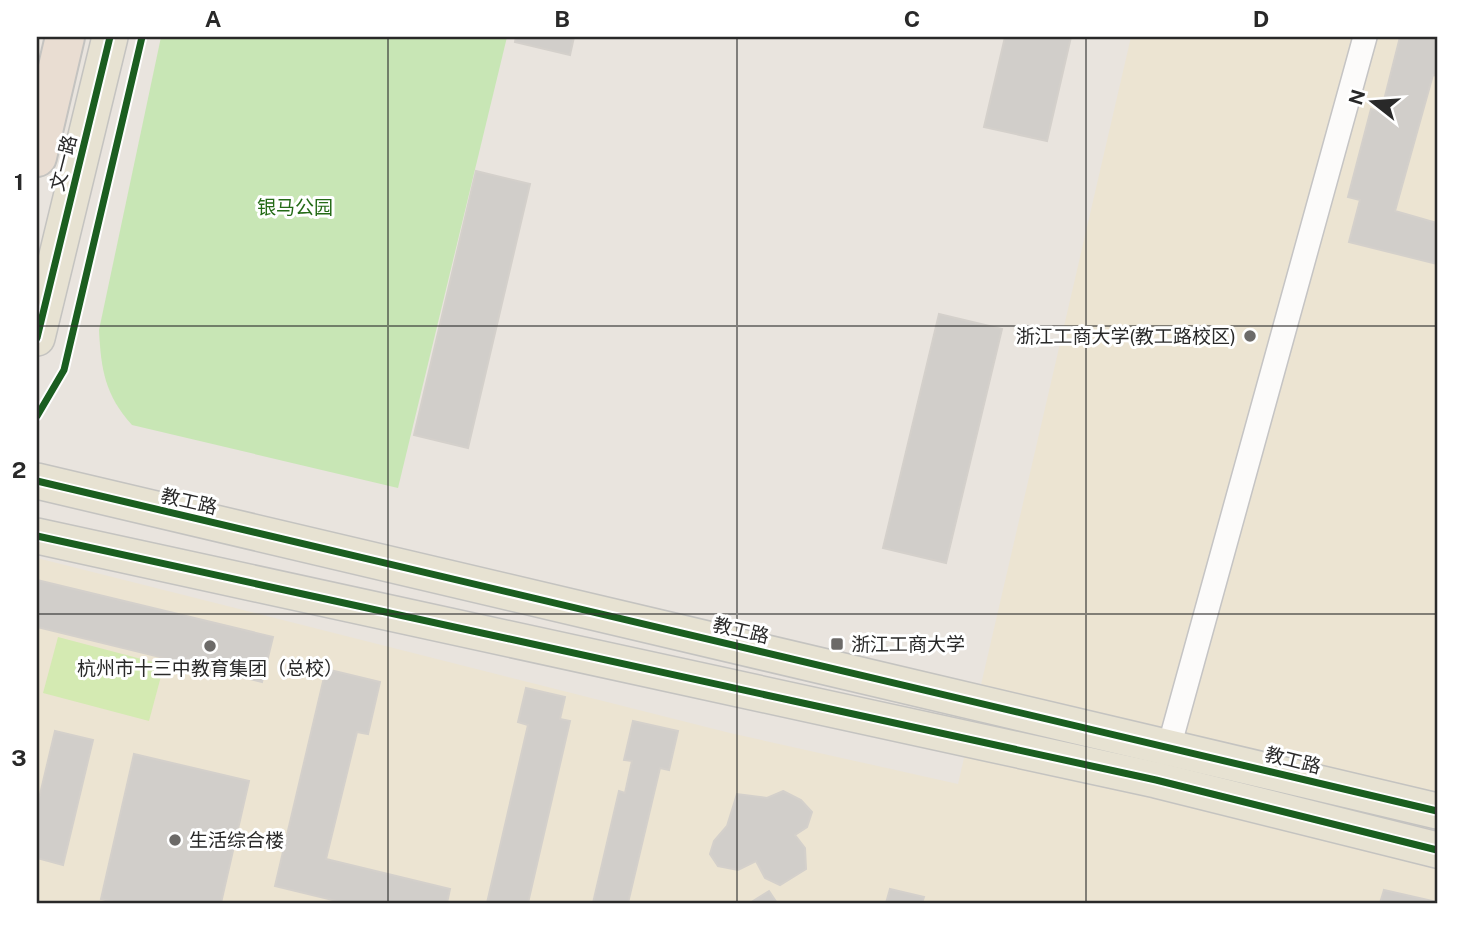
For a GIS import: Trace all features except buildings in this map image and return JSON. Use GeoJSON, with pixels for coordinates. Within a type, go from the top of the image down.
{"type":"FeatureCollection","features":[{"type":"Feature","properties":{"kind":"highway"},"geometry":{"type":"LineString","coordinates":[[37,157],[65,37]]}},
{"type":"Feature","properties":{"kind":"main road","name":"文一路"},"geometry":{"type":"LineString","coordinates":[[37,338],[110,37]]}},
{"type":"Feature","properties":{"kind":"main road","name":"教工路"},"geometry":{"type":"LineString","coordinates":[[37,481],[1437,811]]}},
{"type":"Feature","properties":{"kind":"main road"},"geometry":{"type":"LineString","coordinates":[[37,536],[1156,780],[1437,850]]}},
{"type":"Feature","properties":{"kind":"street"},"geometry":{"type":"LineString","coordinates":[[1169,747],[1365,37]]}},
{"type":"Feature","properties":{"kind":"shaded area","name":"浙江工商大学(教工路校区)"},"geometry":{"type":"Polygon","coordinates":[[[1131,37],[1437,37],[1437,903],[37,903],[37,558],[730,733],[958,784],[1131,37]]]}},
{"type":"Feature","properties":{"kind":"green space","name":"银马公园"},"geometry":{"type":"Polygon","coordinates":[[[161,37],[507,37],[398,488],[132,425],[110,392],[103,370],[99,330],[161,37]]]}},
{"type":"Feature","properties":{"kind":"green space"},"geometry":{"type":"Polygon","coordinates":[[[58,637],[164,665],[149,721],[43,693],[58,637]]]}},
{"type":"Feature","properties":{"kind":"cycle path"},"geometry":{"type":"LineString","coordinates":[[37,338],[110,37]]}},
{"type":"Feature","properties":{"kind":"cycle path"},"geometry":{"type":"LineString","coordinates":[[37,416],[64,370],[142,37]]}},
{"type":"Feature","properties":{"kind":"cycle path"},"geometry":{"type":"LineString","coordinates":[[37,481],[1437,811]]}},
{"type":"Feature","properties":{"kind":"cycle path"},"geometry":{"type":"LineString","coordinates":[[37,536],[1156,780],[1437,850]]}},
{"type":"Feature","properties":{"kind":"place","name":"浙江工商大学(教工路校区)"},"geometry":{"type":"Point","coordinates":[1250,336]}},
{"type":"Feature","properties":{"kind":"place","name":"浙江工商大学"},"geometry":{"type":"Point","coordinates":[837,644]}},
{"type":"Feature","properties":{"kind":"place","name":"杭州市十三中教育集团（总校）"},"geometry":{"type":"Point","coordinates":[210,646]}},
{"type":"Feature","properties":{"kind":"place","name":"生活综合楼"},"geometry":{"type":"Point","coordinates":[175,840]}}]}
